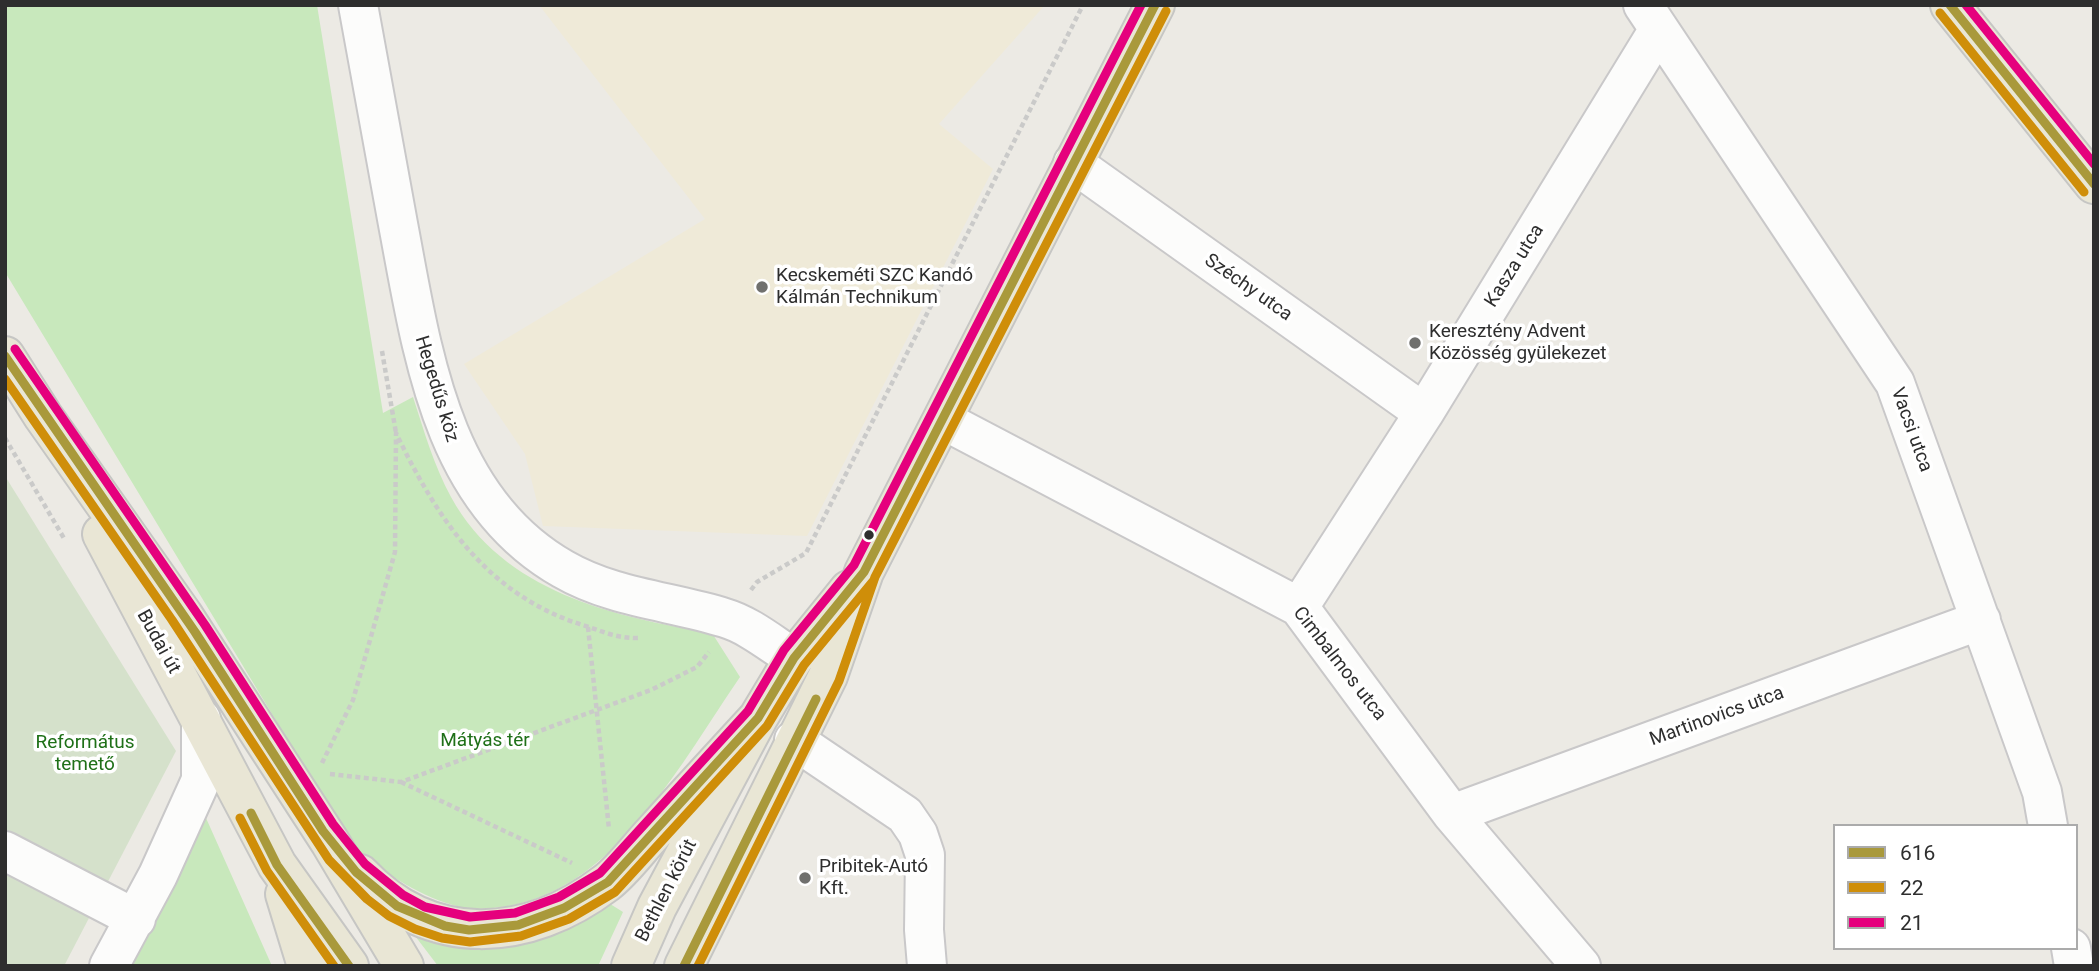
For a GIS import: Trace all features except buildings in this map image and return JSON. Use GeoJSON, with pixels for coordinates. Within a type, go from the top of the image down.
{"type":"FeatureCollection","features":[{"type":"Feature","properties":{"kind":"main road","name":"Bethlen körút"},"geometry":{"type":"LineString","coordinates":[[686,963],[828,676],[864,572],[1155,5]]}},
{"type":"Feature","properties":{"kind":"main road"},"geometry":{"type":"LineString","coordinates":[[1950,5],[2094,184]]}},
{"type":"Feature","properties":{"kind":"main road","name":"Budai út"},"geometry":{"type":"LineString","coordinates":[[5,356],[43,416],[183,615],[330,842]]}},
{"type":"Feature","properties":{"kind":"main road","name":"Budai út"},"geometry":{"type":"LineString","coordinates":[[43,416],[148,626],[201,719],[277,865]]}},
{"type":"Feature","properties":{"kind":"main road","name":"Bethlen körút"},"geometry":{"type":"LineString","coordinates":[[631,966],[657,907],[793,658],[864,572]]}},
{"type":"Feature","properties":{"kind":"main road"},"geometry":{"type":"LineString","coordinates":[[330,842],[381,897],[419,918],[450,929],[517,927],[548,917],[579,902],[608,882],[758,718]]}},
{"type":"Feature","properties":{"kind":"main road"},"geometry":{"type":"LineString","coordinates":[[330,842],[404,966]]}},
{"type":"Feature","properties":{"kind":"main road"},"geometry":{"type":"LineString","coordinates":[[277,865],[307,966]]}},
{"type":"Feature","properties":{"kind":"main road"},"geometry":{"type":"LineString","coordinates":[[277,865],[349,966]]}},
{"type":"Feature","properties":{"kind":"street","name":"Hegedűs köz"},"geometry":{"type":"LineString","coordinates":[[358,5],[422,354],[455,449],[478,488],[504,522],[533,550],[564,570],[715,636],[793,658]]}},
{"type":"Feature","properties":{"kind":"street"},"geometry":{"type":"LineString","coordinates":[[1126,62],[1141,5]]}},
{"type":"Feature","properties":{"kind":"street","name":"Kasza utca"},"geometry":{"type":"LineString","coordinates":[[1300,607],[1424,413],[1651,17]]}},
{"type":"Feature","properties":{"kind":"street","name":"Vacsi utca"},"geometry":{"type":"LineString","coordinates":[[1651,17],[1895,383],[2042,792],[2048,824]]}},
{"type":"Feature","properties":{"kind":"street","name":"Széchy utca"},"geometry":{"type":"LineString","coordinates":[[1073,163],[1424,413]]}},
{"type":"Feature","properties":{"kind":"street","name":"Cimbalmos utca"},"geometry":{"type":"LineString","coordinates":[[943,420],[1300,607],[1452,814],[1581,966]]}},
{"type":"Feature","properties":{"kind":"street","name":"Martinovics utca"},"geometry":{"type":"LineString","coordinates":[[1452,814],[1981,620]]}},
{"type":"Feature","properties":{"kind":"street"},"geometry":{"type":"LineString","coordinates":[[109,966],[136,919],[201,780],[201,719]]}},
{"type":"Feature","properties":{"kind":"street"},"geometry":{"type":"LineString","coordinates":[[794,740],[905,815],[918,834],[925,855],[924,930],[927,966]]}},
{"type":"Feature","properties":{"kind":"street"},"geometry":{"type":"LineString","coordinates":[[5,851],[136,919]]}},
{"type":"Feature","properties":{"kind":"path"},"geometry":{"type":"LineString","coordinates":[[401,782],[652,690],[697,667],[715,636],[757,582],[806,553],[1083,5]]}},
{"type":"Feature","properties":{"kind":"path"},"geometry":{"type":"LineString","coordinates":[[316,772],[331,751],[353,700],[395,552],[396,433],[421,485],[470,555],[521,599],[624,639],[647,638]]}},
{"type":"Feature","properties":{"kind":"path"},"geometry":{"type":"LineString","coordinates":[[588,627],[609,834]]}},
{"type":"Feature","properties":{"kind":"path"},"geometry":{"type":"LineString","coordinates":[[328,774],[401,782],[576,865]]}},
{"type":"Feature","properties":{"kind":"shaded area","name":"Kecskeméti SZC Kandó Kálmán Technikum"},"geometry":{"type":"Polygon","coordinates":[[[539,5],[1045,5],[939,124],[993,169],[807,536],[543,526],[525,454],[464,364],[705,219],[539,5]]]}},
{"type":"Feature","properties":{"kind":"green space","name":"Mátyás tér"},"geometry":{"type":"Polygon","coordinates":[[[5,5],[317,5],[383,413],[413,397],[434,461],[451,497],[473,529],[500,556],[531,578],[564,595],[637,618],[712,633],[740,677],[645,814],[616,846],[585,872],[551,893],[513,905],[473,909],[445,903],[418,891],[356,853],[5,272],[5,5]]]}},
{"type":"Feature","properties":{"kind":"green space","name":"Református temető"},"geometry":{"type":"Polygon","coordinates":[[[5,476],[176,751],[64,966],[5,966],[5,476]]]}},
{"type":"Feature","properties":{"kind":"green space"},"geometry":{"type":"Polygon","coordinates":[[[206,818],[272,966],[129,966],[206,818]]]}},
{"type":"Feature","properties":{"kind":"green space"},"geometry":{"type":"Polygon","coordinates":[[[607,902],[623,912],[598,966],[438,966],[409,928],[607,902]]]}},
{"type":"Feature","properties":{"kind":"transit line","name":"21"},"geometry":{"type":"LineString","coordinates":[[15,349],[205,625],[333,824],[365,864],[403,895],[425,907],[470,917],[515,913],[559,897],[600,873],[748,711],[784,650],[854,565],[1141,5]]}},
{"type":"Feature","properties":{"kind":"transit line","name":"616"},"geometry":{"type":"LineString","coordinates":[[5,356],[195,632],[323,831],[356,872],[397,906],[445,926],[469,930],[518,925],[564,908],[608,882],[758,718],[794,658],[864,572],[1155,5]]}},
{"type":"Feature","properties":{"kind":"transit line","name":"616"},"geometry":{"type":"LineString","coordinates":[[1950,5],[2094,184]]}},
{"type":"Feature","properties":{"kind":"transit line","name":"21"},"geometry":{"type":"LineString","coordinates":[[1966,5],[2094,164]]}},
{"type":"Feature","properties":{"kind":"transit line","name":"22"},"geometry":{"type":"LineString","coordinates":[[698,966],[839,681],[875,577],[1166,11]]}},
{"type":"Feature","properties":{"kind":"transit line","name":"22"},"geometry":{"type":"LineString","coordinates":[[1940,13],[2084,192]]}},
{"type":"Feature","properties":{"kind":"transit line","name":"22"},"geometry":{"type":"LineString","coordinates":[[5,379],[172,620],[329,860],[367,899],[389,916],[442,938],[470,942],[521,936],[569,919],[615,892],[767,726],[804,665],[874,580]]}},
{"type":"Feature","properties":{"kind":"transit line","name":"616"},"geometry":{"type":"LineString","coordinates":[[684,966],[816,699]]}},
{"type":"Feature","properties":{"kind":"transit line","name":"616"},"geometry":{"type":"LineString","coordinates":[[251,813],[277,865],[349,966]]}},
{"type":"Feature","properties":{"kind":"transit line","name":"22"},"geometry":{"type":"LineString","coordinates":[[240,818],[267,871],[334,966]]}},
{"type":"Feature","properties":{"kind":"place","name":"Kecskeméti SZC Kandó Kálmán Technikum"},"geometry":{"type":"Point","coordinates":[762,287]}},
{"type":"Feature","properties":{"kind":"place","name":"Keresztény Advent Közösség gyülekezet"},"geometry":{"type":"Point","coordinates":[1415,343]}},
{"type":"Feature","properties":{"kind":"place","name":"Pribitek-Autó Kft."},"geometry":{"type":"Point","coordinates":[805,878]}}]}
